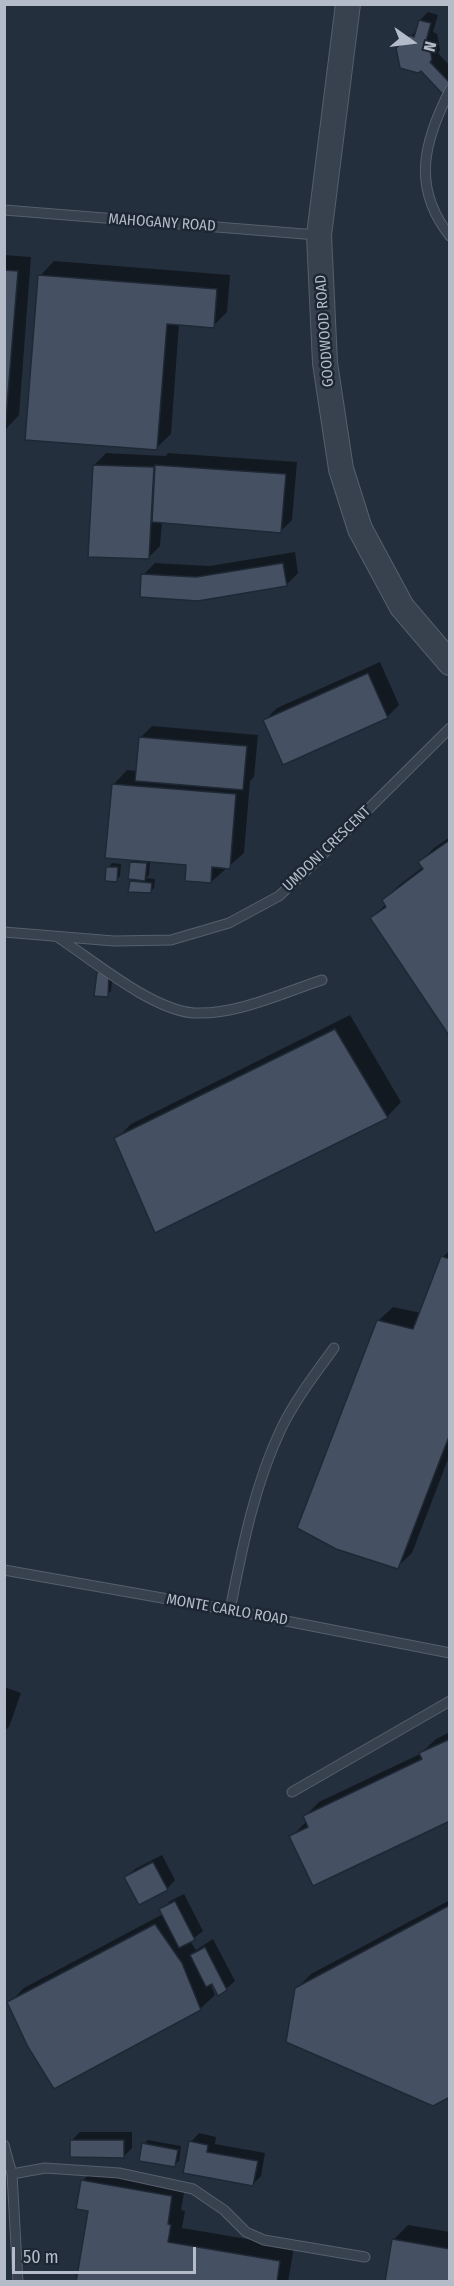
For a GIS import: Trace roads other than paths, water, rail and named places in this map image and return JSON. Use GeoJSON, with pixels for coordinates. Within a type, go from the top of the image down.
{"type":"FeatureCollection","features":[{"type":"Feature","properties":{"kind":"street","name":"GOODWOOD ROAD"},"geometry":{"type":"LineString","coordinates":[[348,4],[319,235],[325,363],[341,469],[360,529],[385,578],[402,607],[450,663]]}},
{"type":"Feature","properties":{"kind":"lane"},"geometry":{"type":"LineString","coordinates":[[450,90],[434,121],[426,147],[424,169],[431,201],[439,222],[450,236]]}},
{"type":"Feature","properties":{"kind":"lane","name":"MAHOGANY ROAD"},"geometry":{"type":"LineString","coordinates":[[4,210],[319,235]]}},
{"type":"Feature","properties":{"kind":"lane","name":"UMDONI CRESCENT"},"geometry":{"type":"LineString","coordinates":[[4,932],[114,941],[171,940],[229,923],[279,896],[450,728]]}},
{"type":"Feature","properties":{"kind":"lane"},"geometry":{"type":"LineString","coordinates":[[57,936],[149,999],[174,1009],[194,1013],[246,1005],[322,980]]}},
{"type":"Feature","properties":{"kind":"lane"},"geometry":{"type":"LineString","coordinates":[[230,1610],[251,1513],[267,1461],[287,1418],[303,1391],[334,1348]]}},
{"type":"Feature","properties":{"kind":"lane","name":"MONTE CARLO ROAD"},"geometry":{"type":"LineString","coordinates":[[4,1570],[230,1610],[450,1653]]}},
{"type":"Feature","properties":{"kind":"lane"},"geometry":{"type":"LineString","coordinates":[[292,1792],[450,1701]]}},
{"type":"Feature","properties":{"kind":"lane"},"geometry":{"type":"LineString","coordinates":[[4,2145],[12,2174],[18,2282]]}},
{"type":"Feature","properties":{"kind":"lane"},"geometry":{"type":"LineString","coordinates":[[12,2174],[45,2168],[119,2173],[193,2189],[224,2210],[246,2232],[264,2240],[365,2257]]}}]}
